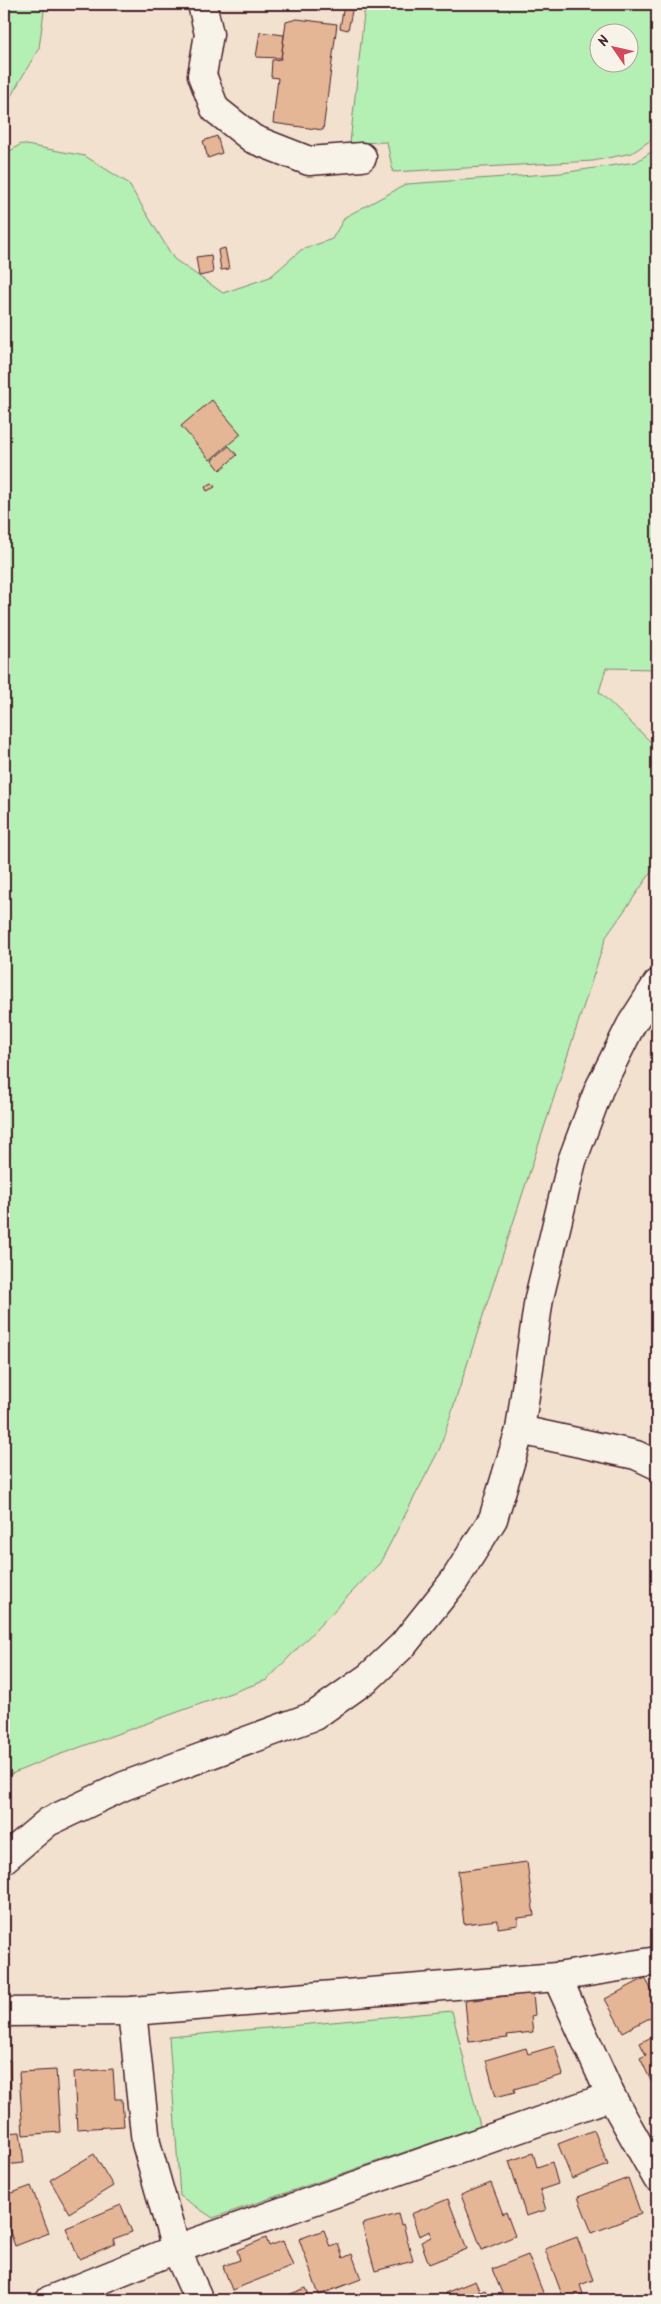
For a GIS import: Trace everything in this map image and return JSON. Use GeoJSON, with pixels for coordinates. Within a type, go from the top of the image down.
{"type":"FeatureCollection","features":[{"type":"Feature","properties":{"kind":"street"},"geometry":{"type":"LineString","coordinates":[[202,4],[209,34],[202,75],[216,109],[253,139],[309,161],[362,157]]}},
{"type":"Feature","properties":{"kind":"street"},"geometry":{"type":"LineString","coordinates":[[4,1859],[48,1822],[124,1786],[314,1716],[369,1678],[403,1645],[454,1580],[493,1519],[520,1430],[539,1298],[572,1161],[603,1081],[631,1025],[657,984]]}},
{"type":"Feature","properties":{"kind":"street"},"geometry":{"type":"LineString","coordinates":[[520,1430],[636,1455],[657,1465]]}},
{"type":"Feature","properties":{"kind":"street"},"geometry":{"type":"LineString","coordinates":[[4,2012],[132,2011],[557,1977],[657,1961]]}},
{"type":"Feature","properties":{"kind":"street"},"geometry":{"type":"LineString","coordinates":[[557,1977],[611,2096],[657,2178]]}},
{"type":"Feature","properties":{"kind":"street"},"geometry":{"type":"LineString","coordinates":[[132,2011],[146,2143],[176,2249],[199,2300]]}},
{"type":"Feature","properties":{"kind":"street"},"geometry":{"type":"LineString","coordinates":[[50,2300],[176,2249],[611,2096]]}},
{"type":"Feature","properties":{"kind":"green space"},"geometry":{"type":"Polygon","coordinates":[[[4,4],[45,4],[39,48],[4,108],[4,4]]]}},
{"type":"Feature","properties":{"kind":"green space"},"geometry":{"type":"Polygon","coordinates":[[[365,4],[657,4],[657,136],[632,153],[593,161],[393,172],[387,142],[350,143],[365,4]]]}},
{"type":"Feature","properties":{"kind":"green space"},"geometry":{"type":"Polygon","coordinates":[[[21,144],[85,156],[128,183],[174,259],[223,293],[270,277],[301,250],[332,239],[345,217],[407,184],[561,173],[636,162],[657,148],[657,669],[606,668],[599,692],[657,748],[657,864],[606,937],[440,1448],[380,1563],[267,1680],[50,1758],[4,1777],[4,155],[21,144]]]}},
{"type":"Feature","properties":{"kind":"green space"},"geometry":{"type":"Polygon","coordinates":[[[452,2011],[480,2126],[213,2218],[180,2196],[169,2037],[452,2011]]]}},
{"type":"Feature","properties":{"kind":"building"},"geometry":{"type":"Polygon","coordinates":[[[344,5],[353,6],[348,30],[340,28],[344,5]]]}},
{"type":"Feature","properties":{"kind":"building"},"geometry":{"type":"Polygon","coordinates":[[[297,19],[337,24],[323,130],[273,123],[278,78],[271,77],[272,60],[281,59],[286,22],[297,19]]]}},
{"type":"Feature","properties":{"kind":"building"},"geometry":{"type":"Polygon","coordinates":[[[260,32],[284,35],[281,58],[256,57],[260,32]]]}},
{"type":"Feature","properties":{"kind":"building"},"geometry":{"type":"Polygon","coordinates":[[[217,136],[222,153],[208,158],[203,141],[217,136]]]}},
{"type":"Feature","properties":{"kind":"building"},"geometry":{"type":"Polygon","coordinates":[[[225,248],[229,269],[221,270],[218,250],[225,248]]]}},
{"type":"Feature","properties":{"kind":"building"},"geometry":{"type":"Polygon","coordinates":[[[211,255],[213,273],[199,276],[196,257],[211,255]]]}},
{"type":"Feature","properties":{"kind":"building"},"geometry":{"type":"Polygon","coordinates":[[[212,400],[241,434],[210,460],[181,426],[212,400]]]}},
{"type":"Feature","properties":{"kind":"building"},"geometry":{"type":"Polygon","coordinates":[[[229,446],[237,455],[220,470],[212,460],[229,446]]]}},
{"type":"Feature","properties":{"kind":"building"},"geometry":{"type":"Polygon","coordinates":[[[212,483],[215,487],[207,491],[205,487],[212,483]]]}},
{"type":"Feature","properties":{"kind":"building"},"geometry":{"type":"Polygon","coordinates":[[[527,1862],[534,1916],[518,1918],[518,1925],[498,1928],[498,1920],[464,1924],[458,1871],[527,1862]]]}},
{"type":"Feature","properties":{"kind":"building"},"geometry":{"type":"Polygon","coordinates":[[[645,1978],[657,2000],[657,2014],[623,2032],[605,1999],[645,1978]]]}},
{"type":"Feature","properties":{"kind":"building"},"geometry":{"type":"Polygon","coordinates":[[[533,1993],[535,2015],[531,2016],[533,2032],[507,2035],[508,2038],[469,2042],[465,2001],[533,1993]]]}},
{"type":"Feature","properties":{"kind":"building"},"geometry":{"type":"Polygon","coordinates":[[[657,2034],[657,2080],[652,2083],[640,2058],[646,2055],[640,2043],[657,2034]]]}},
{"type":"Feature","properties":{"kind":"building"},"geometry":{"type":"Polygon","coordinates":[[[555,2046],[563,2075],[514,2089],[515,2092],[496,2097],[486,2060],[526,2048],[528,2054],[555,2046]]]}},
{"type":"Feature","properties":{"kind":"building"},"geometry":{"type":"Polygon","coordinates":[[[4,2060],[10,2060],[11,2103],[4,2103],[4,2060]]]}},
{"type":"Feature","properties":{"kind":"building"},"geometry":{"type":"Polygon","coordinates":[[[113,2069],[115,2099],[122,2099],[124,2126],[77,2129],[74,2072],[113,2069]]]}},
{"type":"Feature","properties":{"kind":"building"},"geometry":{"type":"Polygon","coordinates":[[[56,2070],[60,2132],[23,2135],[19,2072],[56,2070]]]}},
{"type":"Feature","properties":{"kind":"building"},"geometry":{"type":"Polygon","coordinates":[[[594,2130],[608,2165],[572,2179],[558,2144],[594,2130]]]}},
{"type":"Feature","properties":{"kind":"building"},"geometry":{"type":"Polygon","coordinates":[[[20,2132],[24,2163],[4,2165],[4,2133],[20,2132]]]}},
{"type":"Feature","properties":{"kind":"building"},"geometry":{"type":"Polygon","coordinates":[[[533,2153],[537,2167],[552,2162],[558,2184],[540,2190],[546,2210],[526,2216],[509,2161],[533,2153]]]}},
{"type":"Feature","properties":{"kind":"building"},"geometry":{"type":"Polygon","coordinates":[[[94,2154],[113,2186],[69,2213],[50,2180],[94,2154]]]}},
{"type":"Feature","properties":{"kind":"building"},"geometry":{"type":"Polygon","coordinates":[[[628,2178],[641,2214],[592,2233],[578,2197],[628,2178]]]}},
{"type":"Feature","properties":{"kind":"building"},"geometry":{"type":"Polygon","coordinates":[[[491,2183],[503,2214],[506,2212],[515,2236],[482,2250],[461,2195],[491,2183]]]}},
{"type":"Feature","properties":{"kind":"building"},"geometry":{"type":"Polygon","coordinates":[[[31,2186],[49,2233],[15,2246],[4,2215],[4,2196],[31,2186]]]}},
{"type":"Feature","properties":{"kind":"building"},"geometry":{"type":"Polygon","coordinates":[[[448,2199],[467,2249],[429,2264],[421,2242],[431,2237],[430,2231],[419,2236],[411,2214],[448,2199]]]}},
{"type":"Feature","properties":{"kind":"building"},"geometry":{"type":"Polygon","coordinates":[[[121,2205],[132,2232],[113,2239],[115,2244],[79,2259],[66,2228],[121,2205]]]}},
{"type":"Feature","properties":{"kind":"building"},"geometry":{"type":"Polygon","coordinates":[[[398,2214],[401,2225],[403,2224],[413,2261],[375,2271],[362,2224],[398,2214]]]}},
{"type":"Feature","properties":{"kind":"building"},"geometry":{"type":"Polygon","coordinates":[[[324,2230],[330,2247],[338,2244],[343,2258],[352,2254],[361,2279],[319,2295],[299,2239],[324,2230]]]}},
{"type":"Feature","properties":{"kind":"building"},"geometry":{"type":"Polygon","coordinates":[[[577,2237],[593,2280],[580,2285],[583,2294],[564,2300],[545,2249],[577,2237]]]}},
{"type":"Feature","properties":{"kind":"building"},"geometry":{"type":"Polygon","coordinates":[[[266,2238],[269,2246],[283,2241],[293,2266],[232,2290],[223,2266],[240,2260],[237,2250],[266,2238]]]}},
{"type":"Feature","properties":{"kind":"building"},"geometry":{"type":"Polygon","coordinates":[[[528,2255],[546,2300],[505,2300],[492,2269],[528,2255]]]}},
{"type":"Feature","properties":{"kind":"building"},"geometry":{"type":"Polygon","coordinates":[[[475,2281],[480,2292],[485,2290],[489,2300],[448,2300],[445,2293],[475,2281]]]}},
{"type":"Feature","properties":{"kind":"building"},"geometry":{"type":"Polygon","coordinates":[[[306,2288],[311,2300],[275,2300],[306,2288]]]}},
{"type":"Feature","properties":{"kind":"building"},"geometry":{"type":"Polygon","coordinates":[[[419,2295],[421,2300],[405,2300],[419,2295]]]}}]}
